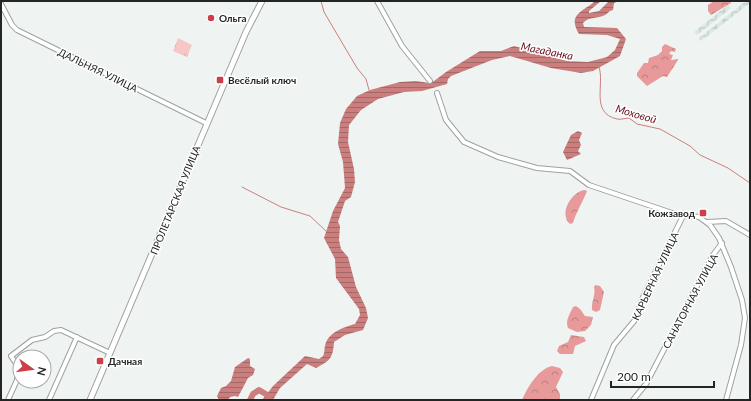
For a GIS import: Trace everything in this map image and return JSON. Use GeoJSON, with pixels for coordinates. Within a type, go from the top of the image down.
{"type":"FeatureCollection","features":[{"type":"Feature","properties":{"kind":"main road","name":"ПРОЛЕТАРСКАЯ УЛИЦА"},"geometry":{"type":"LineString","coordinates":[[90,400],[206,123],[246,32],[262,1]]}},
{"type":"Feature","properties":{"kind":"street"},"geometry":{"type":"LineString","coordinates":[[377,1],[402,46],[430,81]]}},
{"type":"Feature","properties":{"kind":"street","name":"ДАЛЬНЯЯ УЛИЦА"},"geometry":{"type":"LineString","coordinates":[[1,4],[12,25],[17,30],[206,123]]}},
{"type":"Feature","properties":{"kind":"street"},"geometry":{"type":"LineString","coordinates":[[437,93],[446,120],[464,142],[498,157],[537,168],[570,171],[589,185],[675,214],[684,214],[699,218],[707,222],[713,228],[722,243],[740,295],[745,318],[741,345],[726,400]]}},
{"type":"Feature","properties":{"kind":"street","name":"КАРЬЕРНАЯ УЛИЦА"},"geometry":{"type":"LineString","coordinates":[[591,400],[614,345],[635,320],[643,298],[684,214]]}},
{"type":"Feature","properties":{"kind":"street"},"geometry":{"type":"LineString","coordinates":[[707,222],[726,221],[750,235]]}},
{"type":"Feature","properties":{"kind":"street","name":"САНАТОРНАЯ УЛИЦА"},"geometry":{"type":"LineString","coordinates":[[633,400],[646,384],[713,255],[722,243]]}},
{"type":"Feature","properties":{"kind":"street"},"geometry":{"type":"LineString","coordinates":[[8,400],[17,380],[19,368],[11,356],[32,340],[45,337],[54,331],[61,330],[110,353]]}},
{"type":"Feature","properties":{"kind":"street"},"geometry":{"type":"LineString","coordinates":[[49,400],[77,338]]}},
{"type":"Feature","properties":{"kind":"shaded area"},"geometry":{"type":"Polygon","coordinates":[[[595,1],[601,1],[589,11],[589,13],[599,11],[609,1],[619,1],[614,3],[613,10],[602,16],[591,18],[583,23],[584,27],[617,28],[626,39],[620,56],[593,71],[581,73],[551,68],[510,56],[492,60],[451,76],[448,79],[447,84],[422,91],[404,92],[378,99],[361,110],[349,125],[348,142],[354,169],[355,182],[351,197],[345,201],[338,222],[340,226],[339,240],[341,249],[348,257],[356,287],[366,308],[368,318],[363,330],[345,335],[334,342],[333,352],[328,361],[316,368],[307,364],[280,388],[273,400],[262,400],[273,386],[305,356],[319,359],[323,356],[326,341],[332,334],[355,324],[360,315],[359,309],[336,278],[335,259],[324,238],[333,211],[345,188],[343,162],[338,144],[340,123],[346,109],[357,96],[370,90],[400,82],[416,81],[429,83],[434,81],[480,51],[501,51],[514,46],[567,61],[588,62],[607,57],[615,50],[620,39],[607,35],[579,34],[576,27],[575,22],[578,14],[595,1]]]}},
{"type":"Feature","properties":{"kind":"shaded area"},"geometry":{"type":"Polygon","coordinates":[[[746,1],[750,1],[750,3],[701,41],[699,38],[746,1]]]}},
{"type":"Feature","properties":{"kind":"shaded area"},"geometry":{"type":"Polygon","coordinates":[[[728,5],[731,8],[697,35],[694,32],[728,5]]]}},
{"type":"Feature","properties":{"kind":"shaded area"},"geometry":{"type":"Polygon","coordinates":[[[578,131],[582,133],[579,140],[581,145],[578,151],[581,154],[567,160],[563,152],[571,135],[578,131]]]}},
{"type":"Feature","properties":{"kind":"shaded area"},"geometry":{"type":"Polygon","coordinates":[[[248,358],[250,359],[250,366],[255,369],[253,375],[248,378],[238,397],[235,396],[230,397],[228,400],[219,400],[217,396],[221,388],[226,386],[231,381],[235,367],[248,358]]]}},
{"type":"Feature","properties":{"kind":"green space"},"geometry":{"type":"Polygon","coordinates":[[[714,1],[731,1],[731,3],[711,15],[708,11],[708,5],[714,1]]]}},
{"type":"Feature","properties":{"kind":"green space"},"geometry":{"type":"Polygon","coordinates":[[[178,38],[192,45],[187,57],[173,51],[178,38]]]}},
{"type":"Feature","properties":{"kind":"green space"},"geometry":{"type":"Polygon","coordinates":[[[665,44],[676,49],[675,52],[671,51],[669,54],[673,55],[671,60],[678,60],[667,77],[663,76],[647,86],[637,76],[637,73],[644,63],[648,63],[649,58],[658,55],[662,51],[662,47],[665,44]]]}},
{"type":"Feature","properties":{"kind":"green space"},"geometry":{"type":"Polygon","coordinates":[[[585,190],[587,191],[573,223],[570,224],[565,215],[568,204],[575,194],[585,190]]]}},
{"type":"Feature","properties":{"kind":"green space"},"geometry":{"type":"Polygon","coordinates":[[[595,285],[600,286],[604,292],[600,310],[596,312],[592,310],[595,285]]]}},
{"type":"Feature","properties":{"kind":"green space"},"geometry":{"type":"Polygon","coordinates":[[[576,306],[585,316],[593,317],[591,325],[585,331],[577,332],[568,328],[568,317],[573,307],[576,306]]]}},
{"type":"Feature","properties":{"kind":"green space"},"geometry":{"type":"Polygon","coordinates":[[[571,335],[584,337],[586,341],[575,346],[573,354],[560,354],[557,351],[559,346],[568,342],[571,335]]]}},
{"type":"Feature","properties":{"kind":"green space"},"geometry":{"type":"Polygon","coordinates":[[[552,366],[560,368],[563,372],[556,387],[560,394],[560,400],[522,400],[530,385],[538,375],[542,371],[552,366]]]}},
{"type":"Feature","properties":{"kind":"waterway"},"geometry":{"type":"LineString","coordinates":[[321,1],[324,12],[357,68],[366,79],[369,90]]}},
{"type":"Feature","properties":{"kind":"waterway","name":"Моховой"},"geometry":{"type":"LineString","coordinates":[[599,67],[601,104],[604,111],[609,116],[618,119],[629,118],[637,124],[660,129],[690,146],[700,155],[728,168],[750,183]]}},
{"type":"Feature","properties":{"kind":"waterway"},"geometry":{"type":"LineString","coordinates":[[242,187],[281,207],[310,216],[327,232]]}},
{"type":"Feature","properties":{"kind":"waterway"},"geometry":{"type":"LineString","coordinates":[[250,400],[253,394],[259,390],[269,396]]}},
{"type":"Feature","properties":{"kind":"place","name":"Ольга"},"geometry":{"type":"Point","coordinates":[211,18]}},
{"type":"Feature","properties":{"kind":"place","name":"Весёлый ключ"},"geometry":{"type":"Point","coordinates":[220,80]}},
{"type":"Feature","properties":{"kind":"place","name":"Кожзавод"},"geometry":{"type":"Point","coordinates":[703,213]}},
{"type":"Feature","properties":{"kind":"place","name":"Дачная"},"geometry":{"type":"Point","coordinates":[100,361]}},
{"type":"Feature","properties":{"kind":"water label","name":"Магаданка"},"geometry":{"type":"Point","coordinates":[547,51]}}]}
